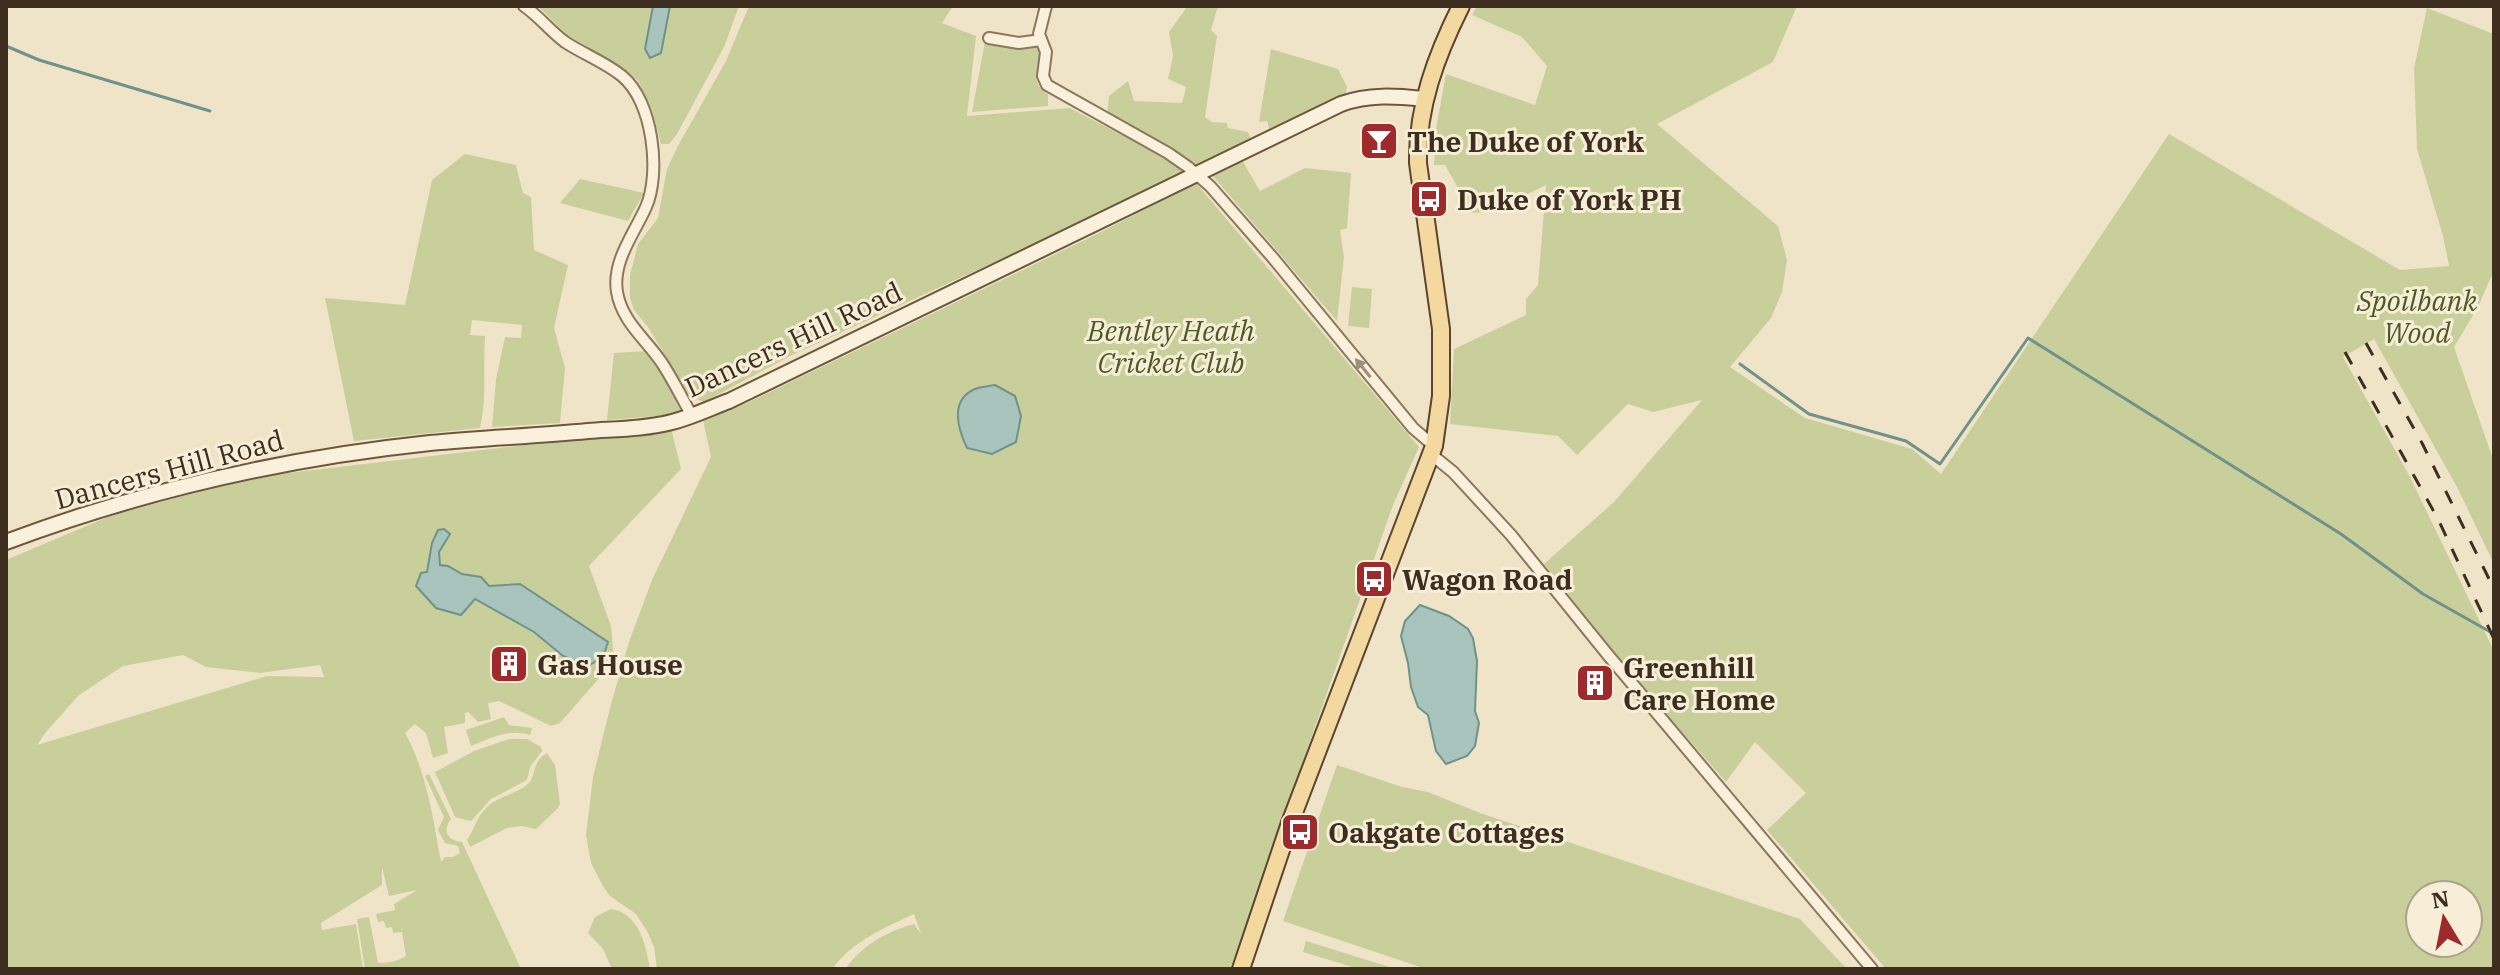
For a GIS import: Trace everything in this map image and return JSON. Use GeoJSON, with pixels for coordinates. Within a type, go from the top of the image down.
{"type":"FeatureCollection","features":[{"type":"Feature","properties":{"kind":"main road"},"geometry":{"type":"LineString","coordinates":[[1241,969],[1296,809],[1433,450],[1441,396],[1441,329],[1417,142],[1424,99],[1432,74],[1461,6]]}},
{"type":"Feature","properties":{"kind":"street"},"geometry":{"type":"LineString","coordinates":[[524,6],[568,44],[624,77],[635,92],[646,117],[653,145],[653,176],[647,204],[621,258],[616,289],[620,306],[631,327],[660,361],[692,416]]}},
{"type":"Feature","properties":{"kind":"street"},"geometry":{"type":"LineString","coordinates":[[1046,6],[1040,25],[1046,52],[1044,81],[1051,88],[1180,160],[1210,186],[1413,428],[1511,535],[1872,969]]}},
{"type":"Feature","properties":{"kind":"street"},"geometry":{"type":"LineString","coordinates":[[989,38],[1019,43],[1041,40]]}},
{"type":"Feature","properties":{"kind":"street","name":"Dancers Hill Road"},"geometry":{"type":"LineString","coordinates":[[6,542],[200,483],[314,458],[433,443],[637,428],[692,416],[729,401],[1312,117],[1355,99],[1378,95],[1424,99]]}},
{"type":"Feature","properties":{"kind":"green space"},"geometry":{"type":"Polygon","coordinates":[[[538,6],[739,6],[724,47],[677,134],[669,144],[661,144],[652,109],[638,81],[615,63],[568,36],[538,6]]]}},
{"type":"Feature","properties":{"kind":"green space"},"geometry":{"type":"Polygon","coordinates":[[[749,6],[953,6],[942,23],[976,36],[967,116],[1070,108],[1175,163],[1184,175],[792,355],[704,402],[690,396],[648,327],[634,310],[630,298],[630,275],[638,244],[658,218],[667,169],[726,61],[749,6]]]}},
{"type":"Feature","properties":{"kind":"green space"},"geometry":{"type":"Polygon","coordinates":[[[1171,6],[1218,6],[1211,30],[1217,36],[1205,117],[1212,122],[1227,123],[1228,128],[1248,132],[1252,142],[1199,168],[1189,159],[1107,116],[1109,96],[1128,81],[1134,101],[1182,103],[1186,87],[1168,79],[1173,56],[1169,32],[1187,7],[1171,6]]]}},
{"type":"Feature","properties":{"kind":"green space","name":"Spoilbank Wood"},"geometry":{"type":"Polygon","coordinates":[[[1477,6],[1797,6],[1773,62],[1657,124],[1778,226],[1787,260],[1782,292],[1771,318],[1730,367],[1805,418],[1912,449],[1941,474],[2169,134],[2400,270],[2449,266],[2417,149],[2414,68],[2427,8],[2494,34],[2494,270],[2478,307],[2454,347],[2494,462],[2494,564],[2457,487],[2374,339],[2343,357],[2410,477],[2494,651],[2494,969],[1886,969],[1767,830],[1806,793],[1755,742],[1726,782],[1638,682],[1544,564],[1614,502],[1702,400],[1653,412],[1628,404],[1577,455],[1558,436],[1450,424],[1454,349],[1526,315],[1526,299],[1538,285],[1546,185],[1491,212],[1462,213],[1461,193],[1445,165],[1434,165],[1436,129],[1446,74],[1535,105],[1547,66],[1522,37],[1472,15],[1477,6]]]}},
{"type":"Feature","properties":{"kind":"green space"},"geometry":{"type":"Polygon","coordinates":[[[985,41],[1039,48],[1042,51],[1037,80],[1048,94],[1048,106],[972,112],[985,41]]]}},
{"type":"Feature","properties":{"kind":"green space"},"geometry":{"type":"Polygon","coordinates":[[[1271,49],[1338,69],[1347,87],[1345,96],[1270,131],[1267,121],[1259,122],[1271,49]]]}},
{"type":"Feature","properties":{"kind":"green space"},"geometry":{"type":"Polygon","coordinates":[[[465,154],[516,165],[523,193],[531,197],[534,250],[568,265],[554,328],[565,368],[560,423],[492,427],[496,379],[505,337],[521,338],[522,325],[472,320],[470,335],[485,336],[480,428],[354,441],[325,298],[405,305],[432,180],[465,154]]]}},
{"type":"Feature","properties":{"kind":"green space"},"geometry":{"type":"Polygon","coordinates":[[[1242,160],[1260,191],[1305,168],[1351,173],[1347,228],[1340,230],[1344,257],[1337,321],[1212,175],[1242,160]]]}},
{"type":"Feature","properties":{"kind":"green space"},"geometry":{"type":"Polygon","coordinates":[[[580,179],[644,193],[628,221],[560,203],[580,179]]]}},
{"type":"Feature","properties":{"kind":"green space","name":"Bentley Heath Cricket Club"},"geometry":{"type":"Polygon","coordinates":[[[1196,183],[1419,447],[1393,505],[1230,969],[845,969],[867,946],[894,931],[914,924],[921,934],[914,914],[859,943],[832,969],[657,969],[654,947],[647,931],[636,914],[610,896],[604,888],[591,863],[586,835],[593,777],[629,642],[652,580],[711,457],[703,420],[747,403],[1196,183]]]}},
{"type":"Feature","properties":{"kind":"green space"},"geometry":{"type":"Polygon","coordinates":[[[1352,287],[1372,289],[1369,328],[1348,326],[1352,287]]]}},
{"type":"Feature","properties":{"kind":"green space"},"geometry":{"type":"Polygon","coordinates":[[[646,351],[671,386],[681,409],[670,415],[607,420],[614,353],[646,351]]]}},
{"type":"Feature","properties":{"kind":"green space"},"geometry":{"type":"Polygon","coordinates":[[[671,428],[681,469],[589,566],[611,626],[614,661],[560,723],[551,726],[499,701],[488,703],[491,719],[478,722],[468,712],[465,713],[465,723],[444,727],[448,753],[433,758],[426,733],[415,724],[405,733],[424,780],[441,862],[445,857],[460,853],[458,846],[445,843],[438,830],[444,817],[425,776],[429,774],[451,819],[448,834],[462,842],[521,969],[365,969],[357,919],[369,917],[378,963],[402,958],[406,956],[402,932],[393,933],[392,927],[386,928],[384,921],[378,922],[376,914],[395,910],[394,904],[417,890],[389,896],[382,867],[382,885],[321,923],[322,930],[356,924],[363,969],[6,969],[6,560],[110,516],[253,477],[671,428]],[[183,655],[123,666],[79,695],[37,745],[267,676],[324,677],[320,665],[260,673],[206,667],[183,655]]]}},
{"type":"Feature","properties":{"kind":"green space"},"geometry":{"type":"Polygon","coordinates":[[[504,717],[509,725],[532,728],[530,735],[507,733],[471,746],[466,730],[504,717]]]}},
{"type":"Feature","properties":{"kind":"green space"},"geometry":{"type":"Polygon","coordinates":[[[509,739],[527,739],[541,747],[542,751],[530,767],[527,780],[491,799],[471,821],[455,817],[435,772],[474,751],[509,739]]]}},
{"type":"Feature","properties":{"kind":"green space"},"geometry":{"type":"Polygon","coordinates":[[[547,753],[555,765],[558,808],[536,829],[522,826],[507,828],[470,847],[467,840],[483,812],[496,801],[527,785],[538,761],[547,753]]]}},
{"type":"Feature","properties":{"kind":"green space"},"geometry":{"type":"Polygon","coordinates":[[[1337,765],[1402,787],[1428,792],[1480,813],[1800,919],[1847,969],[1426,969],[1283,921],[1337,765]]]}},
{"type":"Feature","properties":{"kind":"green space"},"geometry":{"type":"Polygon","coordinates":[[[611,909],[621,912],[635,923],[650,969],[612,969],[603,949],[588,933],[595,917],[611,909]]]}},
{"type":"Feature","properties":{"kind":"green space"},"geometry":{"type":"Polygon","coordinates":[[[1306,941],[1396,969],[1359,969],[1303,952],[1306,941]]]}},
{"type":"Feature","properties":{"kind":"water"},"geometry":{"type":"Polygon","coordinates":[[[653,6],[670,6],[661,53],[650,58],[645,49],[653,6]]]}},
{"type":"Feature","properties":{"kind":"water"},"geometry":{"type":"Polygon","coordinates":[[[995,385],[1015,396],[1021,416],[1016,442],[992,454],[967,448],[958,416],[959,407],[967,394],[995,385]]]}},
{"type":"Feature","properties":{"kind":"water"},"geometry":{"type":"Polygon","coordinates":[[[444,529],[450,534],[439,552],[440,565],[462,574],[481,577],[489,586],[520,584],[608,642],[603,657],[588,666],[563,656],[534,632],[475,599],[461,615],[436,608],[416,586],[421,573],[427,572],[432,543],[438,530],[444,529]]]}},
{"type":"Feature","properties":{"kind":"water"},"geometry":{"type":"Polygon","coordinates":[[[1420,605],[1449,616],[1468,629],[1477,661],[1475,711],[1479,723],[1475,746],[1467,756],[1446,764],[1436,751],[1428,715],[1418,707],[1401,636],[1405,621],[1420,605]]]}},
{"type":"Feature","properties":{"kind":"waterway"},"geometry":{"type":"LineString","coordinates":[[6,46],[39,60],[210,111]]}},
{"type":"Feature","properties":{"kind":"waterway"},"geometry":{"type":"LineString","coordinates":[[1740,364],[1809,414],[1906,441],[1940,464],[2028,338],[2341,534],[2423,594],[2494,634]]}},
{"type":"Feature","properties":{"kind":"railway"},"geometry":{"type":"LineString","coordinates":[[2366,343],[2422,443],[2494,589]]}},
{"type":"Feature","properties":{"kind":"railway"},"geometry":{"type":"LineString","coordinates":[[2345,352],[2438,519],[2494,639]]}},
{"type":"Feature","properties":{"kind":"place","name":"The Duke of York"},"geometry":{"type":"Point","coordinates":[1379,141]}},
{"type":"Feature","properties":{"kind":"place","name":"Duke of York PH"},"geometry":{"type":"Point","coordinates":[1429,199]}},
{"type":"Feature","properties":{"kind":"place","name":"Wagon Road"},"geometry":{"type":"Point","coordinates":[1374,579]}},
{"type":"Feature","properties":{"kind":"place","name":"Gas House"},"geometry":{"type":"Point","coordinates":[509,664]}},
{"type":"Feature","properties":{"kind":"place","name":"Greenhill Care Home"},"geometry":{"type":"Point","coordinates":[1595,683]}},
{"type":"Feature","properties":{"kind":"place","name":"Oakgate Cottages"},"geometry":{"type":"Point","coordinates":[1300,832]}}]}
